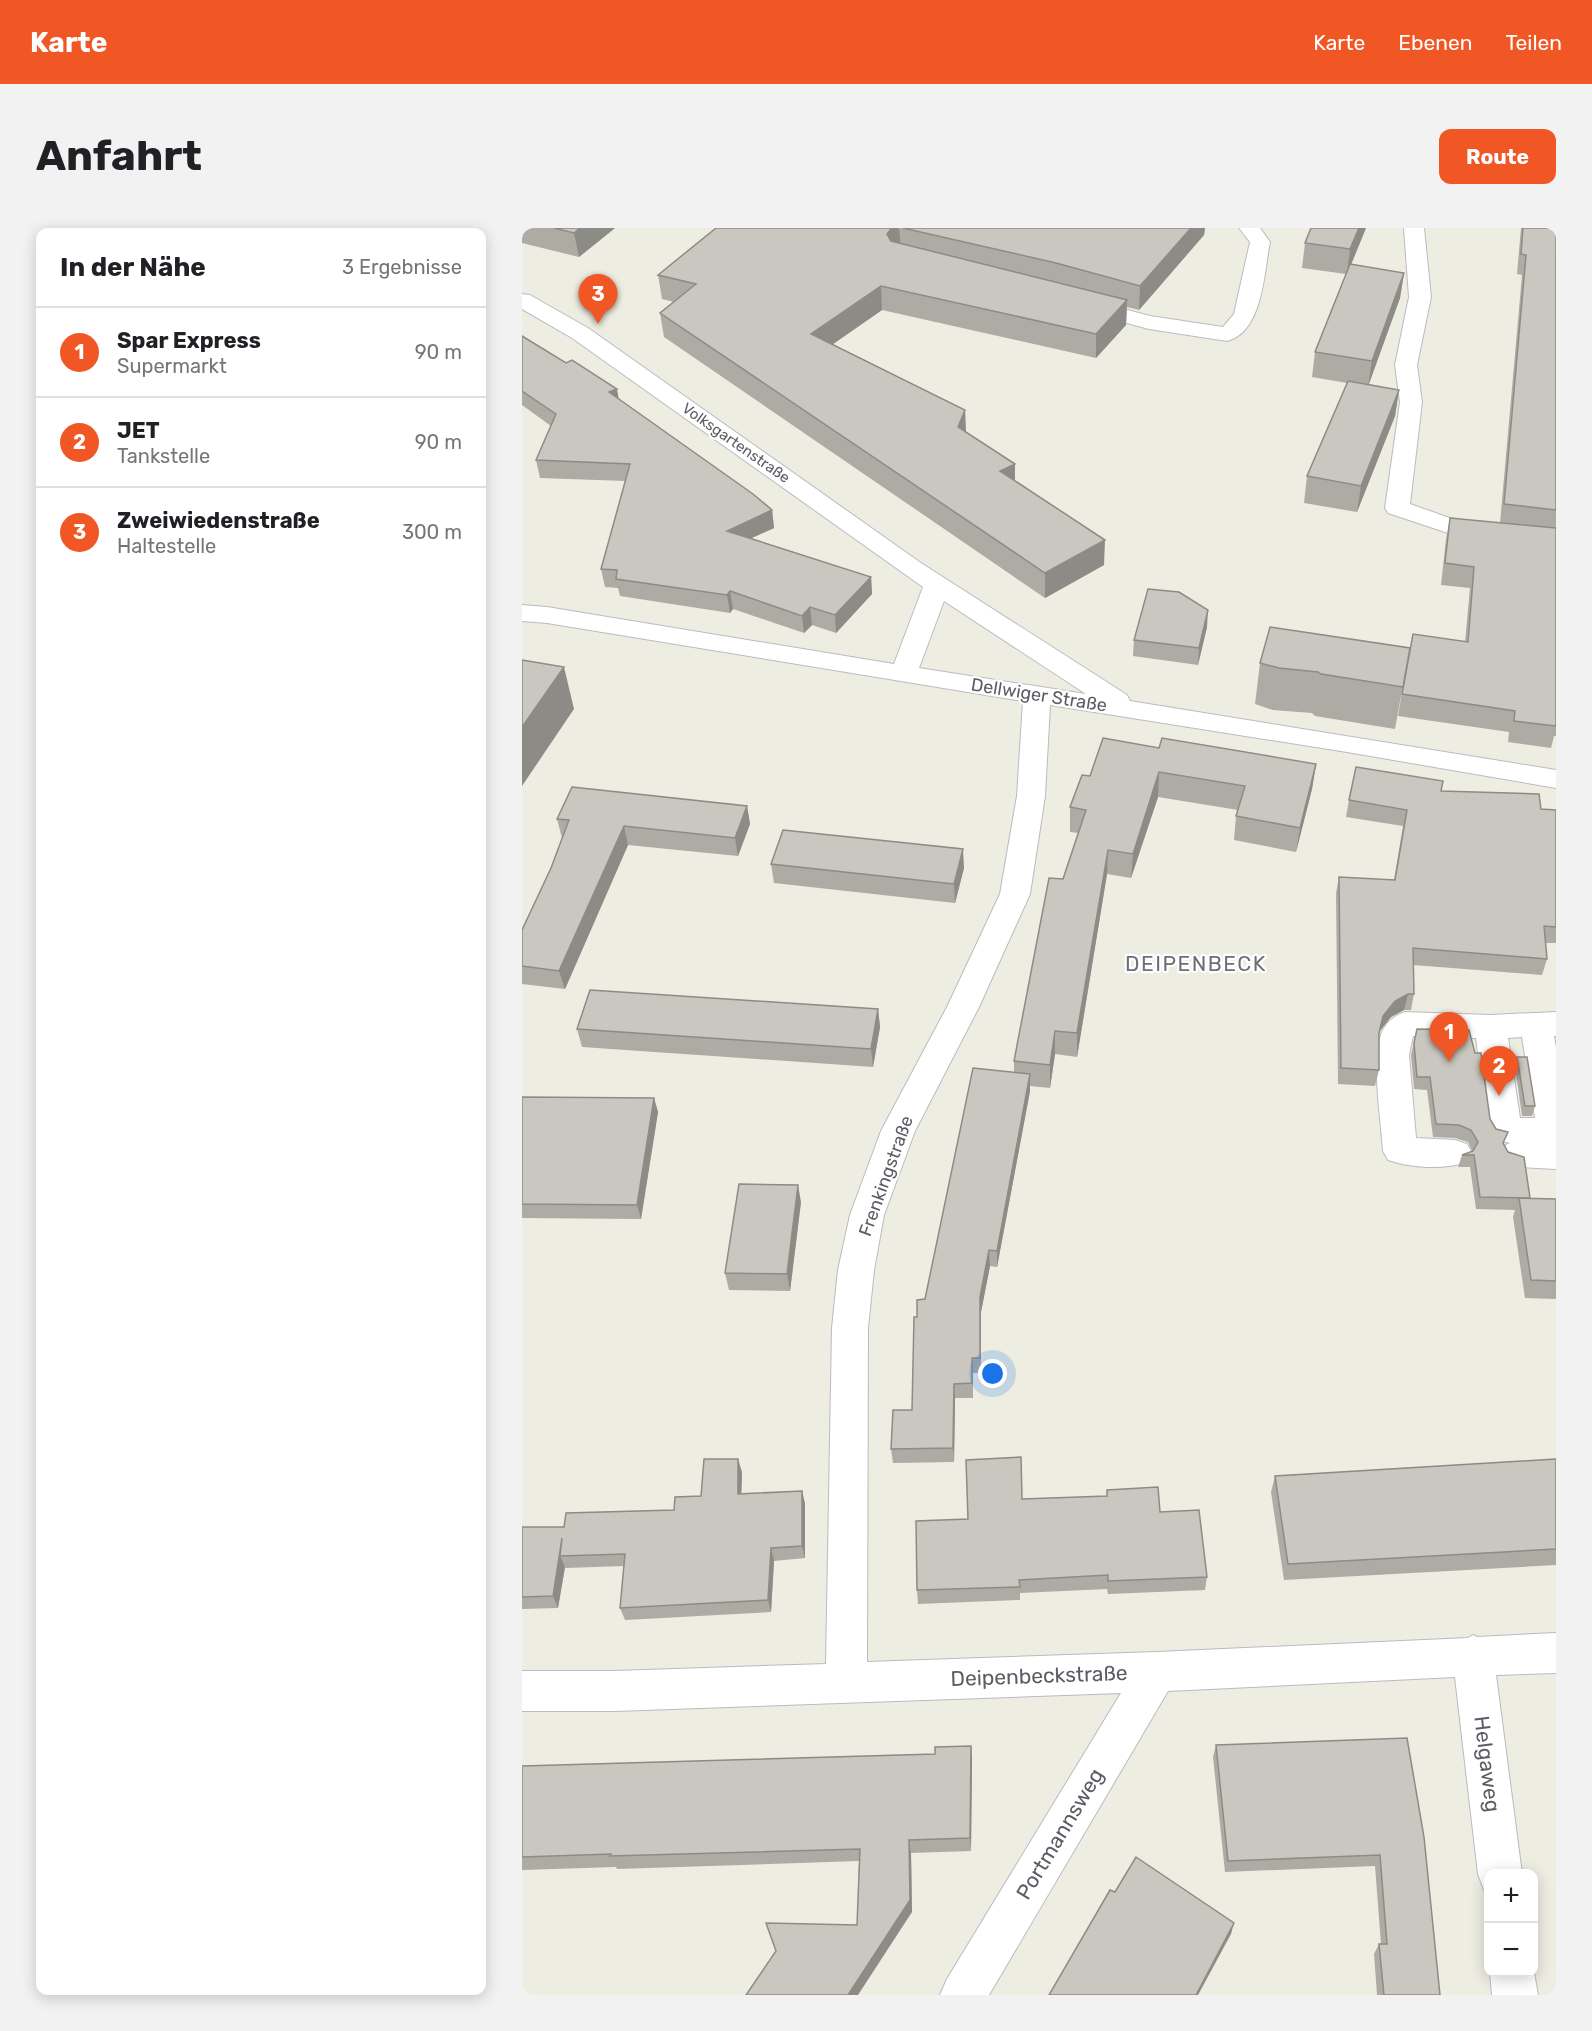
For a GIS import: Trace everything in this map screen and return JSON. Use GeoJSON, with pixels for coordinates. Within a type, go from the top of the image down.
{"type":"FeatureCollection","features":[{"type":"Feature","properties":{"kind":"street"},"geometry":{"type":"LineString","coordinates":[[1058,297],[1149,322],[1227,334],[1237,327],[1245,314],[1260,242],[1249,228]]}},
{"type":"Feature","properties":{"kind":"street"},"geometry":{"type":"LineString","coordinates":[[1414,228],[1420,297],[1406,365],[1411,402],[1397,508],[1460,530],[1556,541]]}},
{"type":"Feature","properties":{"kind":"street","name":"Volksgartenstraße"},"geometry":{"type":"LineString","coordinates":[[526,300],[589,340],[937,585],[1046,658],[1131,710]]}},
{"type":"Feature","properties":{"kind":"street"},"geometry":{"type":"LineString","coordinates":[[903,674],[937,585]]}},
{"type":"Feature","properties":{"kind":"street","name":"Dellwiger Straße"},"geometry":{"type":"LineString","coordinates":[[525,618],[1347,743],[1556,779]]}},
{"type":"Feature","properties":{"kind":"street","name":"Frenkingstraße"},"geometry":{"type":"LineString","coordinates":[[846,1682],[850,1328],[856,1270],[867,1215],[898,1131],[963,1007],[1015,894],[1031,796],[1037,695]]}},
{"type":"Feature","properties":{"kind":"street"},"geometry":{"type":"LineString","coordinates":[[1455,1153],[1400,1151],[1393,1055],[1396,1036],[1405,1024],[1490,1027],[1546,1025],[1555,1140]]}},
{"type":"Feature","properties":{"kind":"street"},"geometry":{"type":"LineString","coordinates":[[1490,1027],[1505,1130],[1555,1140]]}},
{"type":"Feature","properties":{"kind":"street"},"geometry":{"type":"LineString","coordinates":[[1518,1154],[1555,1140]]}},
{"type":"Feature","properties":{"kind":"street","name":"Deipenbeckstraße"},"geometry":{"type":"LineString","coordinates":[[522,1691],[615,1691],[1157,1672],[1473,1655],[1556,1653]]}},
{"type":"Feature","properties":{"kind":"street","name":"Helgaweg"},"geometry":{"type":"LineString","coordinates":[[1473,1655],[1499,1869]]}},
{"type":"Feature","properties":{"kind":"street","name":"Portmannsweg"},"geometry":{"type":"LineString","coordinates":[[963,1995],[1157,1672]]}},
{"type":"Feature","properties":{"kind":"street"},"geometry":{"type":"LineString","coordinates":[[1513,1977],[1515,1995]]}},
{"type":"Feature","properties":{"kind":"building"},"geometry":{"type":"Polygon","coordinates":[[[554,228],[580,228],[574,233],[554,228]]]}},
{"type":"Feature","properties":{"kind":"building"},"geometry":{"type":"Polygon","coordinates":[[[716,228],[895,228],[887,234],[891,241],[1127,300],[1096,334],[881,286],[811,334],[965,410],[958,427],[1015,464],[1000,471],[1105,540],[1045,573],[660,313],[696,284],[658,275],[716,228]]]}},
{"type":"Feature","properties":{"kind":"building"},"geometry":{"type":"Polygon","coordinates":[[[903,228],[1191,228],[1140,286],[1056,263],[903,228]]]}},
{"type":"Feature","properties":{"kind":"building"},"geometry":{"type":"Polygon","coordinates":[[[1311,228],[1359,228],[1350,249],[1305,243],[1311,228]]]}},
{"type":"Feature","properties":{"kind":"building"},"geometry":{"type":"Polygon","coordinates":[[[1523,228],[1556,228],[1556,510],[1504,504],[1526,255],[1521,254],[1523,228]]]}},
{"type":"Feature","properties":{"kind":"building"},"geometry":{"type":"Polygon","coordinates":[[[1350,264],[1404,273],[1372,361],[1315,352],[1350,264]]]}},
{"type":"Feature","properties":{"kind":"building"},"geometry":{"type":"Polygon","coordinates":[[[522,336],[566,363],[572,360],[617,389],[609,392],[753,494],[772,510],[727,531],[871,577],[835,615],[810,607],[802,616],[730,591],[727,595],[616,579],[617,570],[601,569],[630,464],[536,460],[556,414],[522,391],[522,336]]]}},
{"type":"Feature","properties":{"kind":"building"},"geometry":{"type":"Polygon","coordinates":[[[1348,381],[1399,390],[1361,486],[1307,476],[1348,381]]]}},
{"type":"Feature","properties":{"kind":"building"},"geometry":{"type":"Polygon","coordinates":[[[1450,518],[1556,528],[1556,726],[1514,721],[1515,711],[1402,694],[1413,634],[1468,642],[1474,567],[1445,563],[1450,518]]]}},
{"type":"Feature","properties":{"kind":"building"},"geometry":{"type":"Polygon","coordinates":[[[1148,589],[1179,592],[1208,610],[1199,648],[1134,640],[1148,589]]]}},
{"type":"Feature","properties":{"kind":"building"},"geometry":{"type":"Polygon","coordinates":[[[1270,627],[1410,648],[1403,687],[1260,663],[1270,627]]]}},
{"type":"Feature","properties":{"kind":"building"},"geometry":{"type":"Polygon","coordinates":[[[522,660],[564,667],[522,727],[522,660]]]}},
{"type":"Feature","properties":{"kind":"building"},"geometry":{"type":"Polygon","coordinates":[[[1103,738],[1159,748],[1162,738],[1316,764],[1300,828],[1236,816],[1245,786],[1159,772],[1133,854],[1108,850],[1077,1033],[1055,1031],[1050,1065],[1014,1061],[1049,878],[1063,879],[1086,810],[1070,807],[1082,775],[1090,776],[1103,738]]]}},
{"type":"Feature","properties":{"kind":"building"},"geometry":{"type":"Polygon","coordinates":[[[1356,767],[1443,781],[1441,791],[1539,794],[1541,809],[1556,810],[1556,927],[1544,926],[1547,959],[1413,948],[1414,994],[1408,994],[1395,1001],[1383,1016],[1379,1033],[1379,1070],[1341,1068],[1339,877],[1395,880],[1407,810],[1349,800],[1356,767]]]}},
{"type":"Feature","properties":{"kind":"building"},"geometry":{"type":"Polygon","coordinates":[[[572,787],[747,806],[735,838],[624,826],[559,971],[522,966],[522,930],[551,868],[569,820],[557,819],[572,787]]]}},
{"type":"Feature","properties":{"kind":"building"},"geometry":{"type":"Polygon","coordinates":[[[783,830],[963,849],[954,884],[771,864],[783,830]]]}},
{"type":"Feature","properties":{"kind":"building"},"geometry":{"type":"Polygon","coordinates":[[[590,990],[878,1009],[871,1049],[577,1029],[590,990]]]}},
{"type":"Feature","properties":{"kind":"building"},"geometry":{"type":"Polygon","coordinates":[[[1417,1029],[1469,1030],[1475,1053],[1481,1053],[1490,1119],[1496,1129],[1508,1132],[1503,1143],[1508,1152],[1524,1157],[1530,1198],[1480,1197],[1474,1155],[1462,1155],[1473,1151],[1478,1142],[1471,1130],[1459,1125],[1436,1124],[1430,1077],[1417,1077],[1414,1043],[1417,1029]]]}},
{"type":"Feature","properties":{"kind":"building"},"geometry":{"type":"Polygon","coordinates":[[[1517,1057],[1527,1057],[1535,1106],[1525,1106],[1517,1057]]]}},
{"type":"Feature","properties":{"kind":"building"},"geometry":{"type":"Polygon","coordinates":[[[973,1068],[1030,1074],[997,1251],[989,1250],[980,1297],[980,1358],[972,1358],[972,1383],[954,1384],[953,1448],[891,1449],[893,1410],[912,1410],[914,1317],[917,1317],[917,1300],[925,1299],[973,1068]]]}},
{"type":"Feature","properties":{"kind":"building"},"geometry":{"type":"Polygon","coordinates":[[[522,1097],[654,1098],[637,1205],[522,1204],[522,1097]]]}},
{"type":"Feature","properties":{"kind":"building"},"geometry":{"type":"Polygon","coordinates":[[[739,1184],[798,1185],[787,1274],[725,1273],[739,1184]]]}},
{"type":"Feature","properties":{"kind":"building"},"geometry":{"type":"Polygon","coordinates":[[[1519,1198],[1556,1199],[1556,1281],[1531,1280],[1519,1198]]]}},
{"type":"Feature","properties":{"kind":"building"},"geometry":{"type":"Polygon","coordinates":[[[1021,1457],[1022,1499],[1107,1496],[1107,1490],[1158,1487],[1160,1512],[1199,1510],[1207,1577],[1108,1581],[1108,1575],[1019,1580],[1020,1587],[917,1590],[916,1521],[968,1519],[966,1460],[1021,1457]]]}},
{"type":"Feature","properties":{"kind":"building"},"geometry":{"type":"Polygon","coordinates":[[[704,1459],[738,1459],[738,1494],[802,1491],[802,1546],[771,1548],[768,1600],[620,1608],[625,1554],[560,1556],[562,1538],[553,1596],[522,1597],[522,1527],[564,1527],[566,1513],[674,1510],[675,1497],[701,1496],[704,1459]]]}},
{"type":"Feature","properties":{"kind":"building"},"geometry":{"type":"Polygon","coordinates":[[[1556,1459],[1556,1549],[1288,1564],[1275,1476],[1556,1459]]]}},
{"type":"Feature","properties":{"kind":"building"},"geometry":{"type":"Polygon","coordinates":[[[1407,1738],[1424,1837],[1440,1995],[1384,1995],[1379,1944],[1387,1944],[1380,1855],[1228,1861],[1216,1745],[1407,1738]]]}},
{"type":"Feature","properties":{"kind":"building"},"geometry":{"type":"Polygon","coordinates":[[[971,1746],[970,1838],[909,1840],[910,1900],[848,1995],[746,1995],[776,1951],[766,1923],[857,1925],[860,1849],[522,1857],[522,1766],[935,1754],[935,1747],[971,1746]]]}},
{"type":"Feature","properties":{"kind":"building"},"geometry":{"type":"Polygon","coordinates":[[[1136,1857],[1234,1923],[1196,1995],[1049,1995],[1110,1890],[1115,1892],[1136,1857]]]}},
{"type":"Feature","properties":{"kind":"place","name":"Zweiwiedenstraße"},"geometry":{"type":"Point","coordinates":[598,324]}},
{"type":"Feature","properties":{"kind":"place","name":"Spar Express"},"geometry":{"type":"Point","coordinates":[1449,1062]}},
{"type":"Feature","properties":{"kind":"place","name":"JET"},"geometry":{"type":"Point","coordinates":[1499,1096]}},
{"type":"Feature","properties":{"kind":"district","name":"DEIPENBECK"},"geometry":{"type":"Point","coordinates":[1196,964]}}]}
